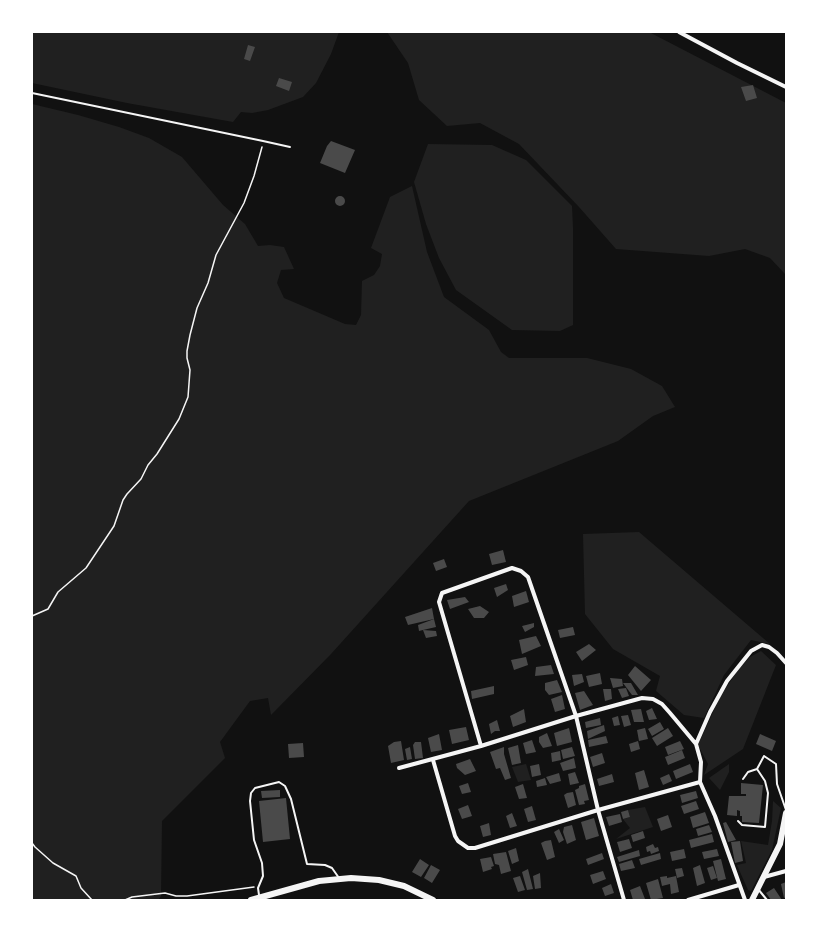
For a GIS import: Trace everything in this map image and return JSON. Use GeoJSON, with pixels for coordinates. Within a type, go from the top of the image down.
{"type":"FeatureCollection","features":[{"type":"Feature","properties":{"kind":"main road"},"geometry":{"type":"LineString","coordinates":[[752,900],[780,844],[786,811]]}},
{"type":"Feature","properties":{"kind":"main road"},"geometry":{"type":"LineString","coordinates":[[251,900],[319,881],[351,878],[379,880],[404,886],[434,900]]}},
{"type":"Feature","properties":{"kind":"street"},"geometry":{"type":"LineString","coordinates":[[679,32],[786,87]]}},
{"type":"Feature","properties":{"kind":"street"},"geometry":{"type":"LineString","coordinates":[[481,746],[439,602],[442,593],[512,568],[528,577],[576,716],[598,810],[624,900]]}},
{"type":"Feature","properties":{"kind":"street"},"geometry":{"type":"LineString","coordinates":[[696,744],[727,681],[750,651],[762,645],[769,647],[786,663]]}},
{"type":"Feature","properties":{"kind":"street"},"geometry":{"type":"LineString","coordinates":[[399,768],[642,698],[653,699],[662,704],[696,744],[701,762],[700,782],[715,816],[745,900]]}},
{"type":"Feature","properties":{"kind":"street"},"geometry":{"type":"LineString","coordinates":[[433,760],[455,836],[464,847],[475,848],[598,810],[700,782]]}},
{"type":"Feature","properties":{"kind":"street"},"geometry":{"type":"LineString","coordinates":[[764,877],[786,871]]}},
{"type":"Feature","properties":{"kind":"street"},"geometry":{"type":"LineString","coordinates":[[688,900],[739,885]]}},
{"type":"Feature","properties":{"kind":"lane"},"geometry":{"type":"LineString","coordinates":[[32,93],[290,147]]}},
{"type":"Feature","properties":{"kind":"lane"},"geometry":{"type":"LineString","coordinates":[[743,779],[748,772],[757,769],[765,756],[776,764],[777,784],[786,811]]}},
{"type":"Feature","properties":{"kind":"lane"},"geometry":{"type":"LineString","coordinates":[[738,821],[742,825],[765,827],[768,793],[765,781],[757,769]]}},
{"type":"Feature","properties":{"kind":"lane"},"geometry":{"type":"LineString","coordinates":[[260,898],[262,863],[254,840],[251,793],[255,788],[279,782],[285,786],[291,799],[307,864],[325,865],[332,868],[339,879]]}},
{"type":"Feature","properties":{"kind":"lane"},"geometry":{"type":"LineString","coordinates":[[758,889],[767,900]]}},
{"type":"Feature","properties":{"kind":"path"},"geometry":{"type":"LineString","coordinates":[[32,616],[48,609],[58,592],[86,568],[114,526],[123,500],[141,479],[179,419],[188,397],[190,370],[187,358],[197,308],[208,283],[216,255],[244,202],[254,176],[263,141]]}},
{"type":"Feature","properties":{"kind":"path"},"geometry":{"type":"LineString","coordinates":[[32,843],[53,863],[76,876],[81,888],[92,900]]}},
{"type":"Feature","properties":{"kind":"path"},"geometry":{"type":"LineString","coordinates":[[125,900],[152,894],[187,896],[224,892],[259,885]]}},
{"type":"Feature","properties":{"kind":"shaded area"},"geometry":{"type":"Polygon","coordinates":[[[32,32],[339,32],[316,83],[303,97],[268,110],[252,113],[241,112],[233,122],[32,83],[32,32]]]}},
{"type":"Feature","properties":{"kind":"shaded area"},"geometry":{"type":"Polygon","coordinates":[[[387,32],[649,32],[786,103],[786,275],[770,258],[745,249],[709,256],[616,249],[519,144],[480,123],[447,126],[419,100],[408,63],[387,32]]]}},
{"type":"Feature","properties":{"kind":"shaded area"},"geometry":{"type":"Polygon","coordinates":[[[32,104],[119,127],[149,138],[182,157],[223,205],[245,224],[258,246],[284,247],[294,269],[281,270],[277,283],[284,298],[345,324],[356,325],[361,315],[362,281],[374,275],[380,266],[382,254],[371,248],[390,197],[412,186],[427,252],[444,297],[489,330],[501,352],[509,358],[587,358],[631,369],[662,386],[675,407],[653,416],[618,441],[469,501],[331,654],[271,715],[268,698],[250,701],[220,742],[225,758],[162,821],[161,896],[159,899],[32,900],[32,104]]]}},
{"type":"Feature","properties":{"kind":"shaded area"},"geometry":{"type":"Polygon","coordinates":[[[428,144],[492,145],[526,160],[572,206],[573,325],[560,331],[512,330],[456,290],[439,258],[414,182],[428,144]]]}},
{"type":"Feature","properties":{"kind":"shaded area"},"geometry":{"type":"Polygon","coordinates":[[[639,532],[770,644],[751,640],[724,675],[704,718],[684,715],[656,691],[660,676],[613,649],[585,614],[583,534],[639,532]]]}},
{"type":"Feature","properties":{"kind":"shaded area"},"geometry":{"type":"Polygon","coordinates":[[[761,651],[776,665],[743,749],[704,775],[708,764],[698,745],[720,697],[738,670],[750,657],[761,651]]]}},
{"type":"Feature","properties":{"kind":"shaded area"},"geometry":{"type":"Polygon","coordinates":[[[526,764],[531,780],[518,782],[512,767],[526,764]]]}},
{"type":"Feature","properties":{"kind":"shaded area"},"geometry":{"type":"Polygon","coordinates":[[[729,764],[729,772],[720,790],[709,778],[729,764]]]}},
{"type":"Feature","properties":{"kind":"shaded area"},"geometry":{"type":"Polygon","coordinates":[[[773,801],[781,808],[772,850],[751,891],[748,890],[737,865],[746,863],[741,841],[768,845],[773,801]]]}},
{"type":"Feature","properties":{"kind":"shaded area"},"geometry":{"type":"Polygon","coordinates":[[[645,807],[653,827],[616,839],[630,828],[623,819],[630,817],[628,810],[645,807]]]}},
{"type":"Feature","properties":{"kind":"building"},"geometry":{"type":"Polygon","coordinates":[[[248,45],[255,47],[250,61],[244,59],[248,45]]]}},
{"type":"Feature","properties":{"kind":"building"},"geometry":{"type":"Polygon","coordinates":[[[279,78],[292,82],[289,91],[276,86],[279,78]]]}},
{"type":"Feature","properties":{"kind":"building"},"geometry":{"type":"Polygon","coordinates":[[[753,85],[757,98],[746,101],[741,87],[753,85]]]}},
{"type":"Feature","properties":{"kind":"building"},"geometry":{"type":"Polygon","coordinates":[[[331,141],[355,150],[345,173],[320,163],[331,141]]]}},
{"type":"Feature","properties":{"kind":"building"},"geometry":{"type":"Polygon","coordinates":[[[340,196],[344,197],[344,205],[340,206],[336,205],[335,201],[336,197],[340,196]]]}},
{"type":"Feature","properties":{"kind":"building"},"geometry":{"type":"Polygon","coordinates":[[[503,550],[506,562],[492,565],[489,554],[503,550]]]}},
{"type":"Feature","properties":{"kind":"building"},"geometry":{"type":"Polygon","coordinates":[[[444,559],[447,567],[436,571],[433,563],[444,559]]]}},
{"type":"Feature","properties":{"kind":"building"},"geometry":{"type":"Polygon","coordinates":[[[506,584],[508,590],[497,597],[494,588],[506,584]]]}},
{"type":"Feature","properties":{"kind":"building"},"geometry":{"type":"Polygon","coordinates":[[[526,591],[529,602],[514,607],[512,596],[526,591]]]}},
{"type":"Feature","properties":{"kind":"building"},"geometry":{"type":"Polygon","coordinates":[[[465,597],[469,602],[450,609],[447,600],[465,597]]]}},
{"type":"Feature","properties":{"kind":"building"},"geometry":{"type":"Polygon","coordinates":[[[480,606],[489,612],[484,618],[474,618],[468,609],[480,606]]]}},
{"type":"Feature","properties":{"kind":"building"},"geometry":{"type":"Polygon","coordinates":[[[432,608],[434,619],[408,625],[405,617],[432,608]]]}},
{"type":"Feature","properties":{"kind":"building"},"geometry":{"type":"Polygon","coordinates":[[[434,619],[436,627],[419,631],[418,625],[434,619]]]}},
{"type":"Feature","properties":{"kind":"building"},"geometry":{"type":"Polygon","coordinates":[[[534,623],[534,627],[525,632],[522,626],[534,623]]]}},
{"type":"Feature","properties":{"kind":"building"},"geometry":{"type":"Polygon","coordinates":[[[573,627],[575,635],[560,638],[558,630],[573,627]]]}},
{"type":"Feature","properties":{"kind":"building"},"geometry":{"type":"Polygon","coordinates":[[[423,630],[436,631],[437,636],[426,638],[423,630]]]}},
{"type":"Feature","properties":{"kind":"building"},"geometry":{"type":"Polygon","coordinates":[[[536,636],[541,646],[522,654],[519,640],[536,636]]]}},
{"type":"Feature","properties":{"kind":"building"},"geometry":{"type":"Polygon","coordinates":[[[589,644],[596,650],[582,661],[576,652],[589,644]]]}},
{"type":"Feature","properties":{"kind":"building"},"geometry":{"type":"Polygon","coordinates":[[[526,657],[528,665],[514,670],[511,660],[526,657]]]}},
{"type":"Feature","properties":{"kind":"building"},"geometry":{"type":"Polygon","coordinates":[[[551,665],[554,674],[535,676],[536,667],[551,665]]]}},
{"type":"Feature","properties":{"kind":"building"},"geometry":{"type":"Polygon","coordinates":[[[635,666],[651,680],[641,691],[628,675],[635,666]]]}},
{"type":"Feature","properties":{"kind":"building"},"geometry":{"type":"Polygon","coordinates":[[[600,673],[602,684],[589,687],[586,676],[600,673]]]}},
{"type":"Feature","properties":{"kind":"building"},"geometry":{"type":"Polygon","coordinates":[[[582,674],[584,682],[574,686],[572,675],[582,674]]]}},
{"type":"Feature","properties":{"kind":"building"},"geometry":{"type":"Polygon","coordinates":[[[610,678],[622,679],[623,686],[613,688],[610,678]]]}},
{"type":"Feature","properties":{"kind":"building"},"geometry":{"type":"Polygon","coordinates":[[[557,680],[562,692],[549,695],[545,690],[545,683],[557,680]]]}},
{"type":"Feature","properties":{"kind":"building"},"geometry":{"type":"Polygon","coordinates":[[[623,683],[631,683],[638,695],[632,695],[623,683]]]}},
{"type":"Feature","properties":{"kind":"building"},"geometry":{"type":"Polygon","coordinates":[[[494,686],[494,694],[472,699],[471,691],[494,686]]]}},
{"type":"Feature","properties":{"kind":"building"},"geometry":{"type":"Polygon","coordinates":[[[626,688],[629,696],[622,698],[618,689],[626,688]]]}},
{"type":"Feature","properties":{"kind":"building"},"geometry":{"type":"Polygon","coordinates":[[[603,689],[611,689],[612,699],[605,701],[603,689]]]}},
{"type":"Feature","properties":{"kind":"building"},"geometry":{"type":"Polygon","coordinates":[[[584,691],[593,705],[580,710],[575,693],[584,691]]]}},
{"type":"Feature","properties":{"kind":"building"},"geometry":{"type":"Polygon","coordinates":[[[562,695],[565,709],[555,712],[551,699],[562,695]]]}},
{"type":"Feature","properties":{"kind":"building"},"geometry":{"type":"Polygon","coordinates":[[[652,708],[657,719],[649,720],[646,711],[652,708]]]}},
{"type":"Feature","properties":{"kind":"building"},"geometry":{"type":"Polygon","coordinates":[[[524,709],[526,722],[513,727],[510,716],[524,709]]]}},
{"type":"Feature","properties":{"kind":"building"},"geometry":{"type":"Polygon","coordinates":[[[641,709],[644,722],[634,722],[631,710],[641,709]]]}},
{"type":"Feature","properties":{"kind":"building"},"geometry":{"type":"Polygon","coordinates":[[[628,715],[631,725],[624,727],[621,716],[628,715]]]}},
{"type":"Feature","properties":{"kind":"building"},"geometry":{"type":"Polygon","coordinates":[[[618,716],[620,725],[614,726],[612,718],[618,716]]]}},
{"type":"Feature","properties":{"kind":"building"},"geometry":{"type":"Polygon","coordinates":[[[600,718],[601,725],[586,728],[585,722],[600,718]]]}},
{"type":"Feature","properties":{"kind":"building"},"geometry":{"type":"Polygon","coordinates":[[[497,720],[500,731],[491,734],[489,724],[497,720]]]}},
{"type":"Feature","properties":{"kind":"building"},"geometry":{"type":"Polygon","coordinates":[[[660,722],[664,729],[652,736],[648,729],[660,722]]]}},
{"type":"Feature","properties":{"kind":"building"},"geometry":{"type":"Polygon","coordinates":[[[604,725],[605,731],[588,739],[587,731],[604,725]]]}},
{"type":"Feature","properties":{"kind":"building"},"geometry":{"type":"Polygon","coordinates":[[[466,727],[469,740],[452,744],[449,730],[466,727]]]}},
{"type":"Feature","properties":{"kind":"building"},"geometry":{"type":"Polygon","coordinates":[[[569,728],[572,742],[557,746],[554,733],[569,728]]]}},
{"type":"Feature","properties":{"kind":"building"},"geometry":{"type":"Polygon","coordinates":[[[645,728],[648,739],[639,741],[637,730],[645,728]]]}},
{"type":"Feature","properties":{"kind":"building"},"geometry":{"type":"Polygon","coordinates":[[[668,728],[673,736],[657,746],[652,738],[668,728]]]}},
{"type":"Feature","properties":{"kind":"building"},"geometry":{"type":"Polygon","coordinates":[[[547,733],[552,746],[543,748],[539,737],[547,733]]]}},
{"type":"Feature","properties":{"kind":"building"},"geometry":{"type":"Polygon","coordinates":[[[439,734],[442,750],[431,752],[428,738],[439,734]]]}},
{"type":"Feature","properties":{"kind":"building"},"geometry":{"type":"Polygon","coordinates":[[[760,734],[776,741],[772,751],[756,744],[760,734]]]}},
{"type":"Feature","properties":{"kind":"building"},"geometry":{"type":"Polygon","coordinates":[[[606,736],[608,743],[589,747],[588,740],[606,736]]]}},
{"type":"Feature","properties":{"kind":"building"},"geometry":{"type":"Polygon","coordinates":[[[532,740],[536,752],[526,754],[523,743],[532,740]]]}},
{"type":"Feature","properties":{"kind":"building"},"geometry":{"type":"Polygon","coordinates":[[[401,741],[404,760],[391,763],[388,746],[401,741]]]}},
{"type":"Feature","properties":{"kind":"building"},"geometry":{"type":"Polygon","coordinates":[[[638,741],[640,749],[631,752],[629,744],[638,741]]]}},
{"type":"Feature","properties":{"kind":"building"},"geometry":{"type":"Polygon","coordinates":[[[680,741],[684,749],[668,755],[665,747],[680,741]]]}},
{"type":"Feature","properties":{"kind":"building"},"geometry":{"type":"Polygon","coordinates":[[[415,742],[421,742],[423,758],[415,759],[413,745],[415,742]]]}},
{"type":"Feature","properties":{"kind":"building"},"geometry":{"type":"Polygon","coordinates":[[[303,743],[304,757],[289,758],[288,744],[303,743]]]}},
{"type":"Feature","properties":{"kind":"building"},"geometry":{"type":"Polygon","coordinates":[[[518,745],[521,763],[512,765],[508,748],[518,745]]]}},
{"type":"Feature","properties":{"kind":"building"},"geometry":{"type":"Polygon","coordinates":[[[410,747],[412,759],[407,760],[405,749],[410,747]]]}},
{"type":"Feature","properties":{"kind":"building"},"geometry":{"type":"Polygon","coordinates":[[[504,747],[511,778],[505,780],[500,768],[496,769],[490,752],[504,747]]]}},
{"type":"Feature","properties":{"kind":"building"},"geometry":{"type":"Polygon","coordinates":[[[572,747],[575,756],[563,759],[561,750],[572,747]]]}},
{"type":"Feature","properties":{"kind":"building"},"geometry":{"type":"Polygon","coordinates":[[[682,750],[685,758],[668,765],[665,757],[682,750]]]}},
{"type":"Feature","properties":{"kind":"building"},"geometry":{"type":"Polygon","coordinates":[[[560,751],[561,760],[552,762],[551,753],[560,751]]]}},
{"type":"Feature","properties":{"kind":"building"},"geometry":{"type":"Polygon","coordinates":[[[602,753],[605,763],[593,767],[590,757],[602,753]]]}},
{"type":"Feature","properties":{"kind":"building"},"geometry":{"type":"Polygon","coordinates":[[[574,758],[576,768],[563,771],[560,763],[574,758]]]}},
{"type":"Feature","properties":{"kind":"building"},"geometry":{"type":"Polygon","coordinates":[[[470,759],[476,771],[465,775],[456,764],[470,759]]]}},
{"type":"Feature","properties":{"kind":"building"},"geometry":{"type":"Polygon","coordinates":[[[539,764],[541,775],[532,777],[530,766],[539,764]]]}},
{"type":"Feature","properties":{"kind":"building"},"geometry":{"type":"Polygon","coordinates":[[[690,764],[693,772],[676,779],[673,771],[690,764]]]}},
{"type":"Feature","properties":{"kind":"building"},"geometry":{"type":"Polygon","coordinates":[[[644,770],[649,787],[639,790],[635,773],[644,770]]]}},
{"type":"Feature","properties":{"kind":"building"},"geometry":{"type":"Polygon","coordinates":[[[575,772],[579,783],[570,785],[568,774],[575,772]]]}},
{"type":"Feature","properties":{"kind":"building"},"geometry":{"type":"Polygon","coordinates":[[[559,773],[561,781],[550,784],[546,777],[559,773]]]}},
{"type":"Feature","properties":{"kind":"building"},"geometry":{"type":"Polygon","coordinates":[[[612,774],[614,782],[599,786],[597,779],[612,774]]]}},
{"type":"Feature","properties":{"kind":"building"},"geometry":{"type":"Polygon","coordinates":[[[669,774],[672,781],[663,785],[660,778],[669,774]]]}},
{"type":"Feature","properties":{"kind":"building"},"geometry":{"type":"Polygon","coordinates":[[[545,778],[547,785],[537,787],[536,781],[545,778]]]}},
{"type":"Feature","properties":{"kind":"building"},"geometry":{"type":"Polygon","coordinates":[[[468,783],[471,792],[462,794],[459,786],[468,783]]]}},
{"type":"Feature","properties":{"kind":"building"},"geometry":{"type":"Polygon","coordinates":[[[741,783],[763,785],[759,823],[742,822],[740,811],[737,810],[737,816],[727,815],[729,796],[746,796],[746,794],[741,794],[741,783]]]}},
{"type":"Feature","properties":{"kind":"building"},"geometry":{"type":"Polygon","coordinates":[[[523,784],[527,798],[519,799],[515,787],[523,784]]]}},
{"type":"Feature","properties":{"kind":"building"},"geometry":{"type":"Polygon","coordinates":[[[585,784],[589,800],[579,805],[575,790],[585,784]]]}},
{"type":"Feature","properties":{"kind":"building"},"geometry":{"type":"Polygon","coordinates":[[[280,790],[280,797],[262,798],[261,791],[280,790]]]}},
{"type":"Feature","properties":{"kind":"building"},"geometry":{"type":"Polygon","coordinates":[[[696,791],[698,798],[682,803],[680,795],[696,791]]]}},
{"type":"Feature","properties":{"kind":"building"},"geometry":{"type":"Polygon","coordinates":[[[573,792],[576,805],[568,808],[564,795],[573,792]]]}},
{"type":"Feature","properties":{"kind":"building"},"geometry":{"type":"Polygon","coordinates":[[[286,798],[290,839],[263,842],[259,801],[286,798]]]}},
{"type":"Feature","properties":{"kind":"building"},"geometry":{"type":"Polygon","coordinates":[[[696,801],[699,809],[684,814],[681,806],[696,801]]]}},
{"type":"Feature","properties":{"kind":"building"},"geometry":{"type":"Polygon","coordinates":[[[468,805],[472,816],[462,819],[458,809],[468,805]]]}},
{"type":"Feature","properties":{"kind":"building"},"geometry":{"type":"Polygon","coordinates":[[[532,806],[536,820],[528,822],[524,809],[532,806]]]}},
{"type":"Feature","properties":{"kind":"building"},"geometry":{"type":"Polygon","coordinates":[[[628,810],[630,817],[623,819],[621,812],[628,810]]]}},
{"type":"Feature","properties":{"kind":"building"},"geometry":{"type":"Polygon","coordinates":[[[705,812],[709,823],[693,828],[690,817],[705,812]]]}},
{"type":"Feature","properties":{"kind":"building"},"geometry":{"type":"Polygon","coordinates":[[[512,813],[517,826],[510,828],[506,816],[512,813]]]}},
{"type":"Feature","properties":{"kind":"building"},"geometry":{"type":"Polygon","coordinates":[[[620,814],[622,822],[609,826],[606,817],[620,814]]]}},
{"type":"Feature","properties":{"kind":"building"},"geometry":{"type":"Polygon","coordinates":[[[668,815],[672,827],[661,831],[657,819],[668,815]]]}},
{"type":"Feature","properties":{"kind":"building"},"geometry":{"type":"Polygon","coordinates":[[[594,818],[599,836],[586,840],[581,822],[594,818]]]}},
{"type":"Feature","properties":{"kind":"building"},"geometry":{"type":"Polygon","coordinates":[[[726,822],[736,840],[728,842],[723,823],[726,822]]]}},
{"type":"Feature","properties":{"kind":"building"},"geometry":{"type":"Polygon","coordinates":[[[489,823],[491,835],[483,837],[480,826],[489,823]]]}},
{"type":"Feature","properties":{"kind":"building"},"geometry":{"type":"Polygon","coordinates":[[[572,825],[576,840],[567,844],[563,832],[564,827],[572,825]]]}},
{"type":"Feature","properties":{"kind":"building"},"geometry":{"type":"Polygon","coordinates":[[[709,825],[712,832],[698,836],[696,829],[709,825]]]}},
{"type":"Feature","properties":{"kind":"building"},"geometry":{"type":"Polygon","coordinates":[[[559,829],[564,840],[559,843],[554,832],[559,829]]]}},
{"type":"Feature","properties":{"kind":"building"},"geometry":{"type":"Polygon","coordinates":[[[643,831],[645,838],[633,842],[631,835],[643,831]]]}},
{"type":"Feature","properties":{"kind":"building"},"geometry":{"type":"Polygon","coordinates":[[[712,834],[714,842],[691,848],[689,840],[712,834]]]}},
{"type":"Feature","properties":{"kind":"building"},"geometry":{"type":"Polygon","coordinates":[[[629,839],[632,848],[620,852],[617,842],[629,839]]]}},
{"type":"Feature","properties":{"kind":"building"},"geometry":{"type":"Polygon","coordinates":[[[551,840],[555,857],[547,860],[541,843],[551,840]]]}},
{"type":"Feature","properties":{"kind":"building"},"geometry":{"type":"Polygon","coordinates":[[[740,841],[743,861],[735,863],[731,842],[740,841]]]}},
{"type":"Feature","properties":{"kind":"building"},"geometry":{"type":"Polygon","coordinates":[[[653,844],[655,848],[658,847],[659,851],[651,854],[650,851],[647,852],[646,847],[653,844]]]}},
{"type":"Feature","properties":{"kind":"building"},"geometry":{"type":"Polygon","coordinates":[[[516,848],[519,861],[512,864],[508,851],[516,848]]]}},
{"type":"Feature","properties":{"kind":"building"},"geometry":{"type":"Polygon","coordinates":[[[684,849],[686,858],[672,861],[670,852],[684,849]]]}},
{"type":"Feature","properties":{"kind":"building"},"geometry":{"type":"Polygon","coordinates":[[[717,849],[719,856],[704,859],[702,852],[717,849]]]}},
{"type":"Feature","properties":{"kind":"building"},"geometry":{"type":"Polygon","coordinates":[[[639,850],[640,856],[619,862],[617,857],[639,850]]]}},
{"type":"Feature","properties":{"kind":"building"},"geometry":{"type":"Polygon","coordinates":[[[506,852],[511,871],[501,874],[499,865],[495,864],[493,854],[506,852]]]}},
{"type":"Feature","properties":{"kind":"building"},"geometry":{"type":"Polygon","coordinates":[[[602,853],[604,859],[588,865],[586,859],[602,853]]]}},
{"type":"Feature","properties":{"kind":"building"},"geometry":{"type":"Polygon","coordinates":[[[660,853],[661,859],[641,865],[639,859],[660,853]]]}},
{"type":"Feature","properties":{"kind":"building"},"geometry":{"type":"Polygon","coordinates":[[[491,857],[494,866],[483,872],[480,859],[491,857]]]}},
{"type":"Feature","properties":{"kind":"building"},"geometry":{"type":"Polygon","coordinates":[[[420,859],[429,865],[421,877],[412,872],[420,859]]]}},
{"type":"Feature","properties":{"kind":"building"},"geometry":{"type":"Polygon","coordinates":[[[721,859],[726,879],[718,881],[713,861],[721,859]]]}},
{"type":"Feature","properties":{"kind":"building"},"geometry":{"type":"Polygon","coordinates":[[[632,860],[635,868],[621,871],[619,864],[632,860]]]}},
{"type":"Feature","properties":{"kind":"building"},"geometry":{"type":"Polygon","coordinates":[[[431,865],[440,870],[432,883],[424,878],[431,865]]]}},
{"type":"Feature","properties":{"kind":"building"},"geometry":{"type":"Polygon","coordinates":[[[700,865],[705,883],[697,886],[693,868],[700,865]]]}},
{"type":"Feature","properties":{"kind":"building"},"geometry":{"type":"Polygon","coordinates":[[[713,866],[717,878],[711,880],[707,868],[713,866]]]}},
{"type":"Feature","properties":{"kind":"building"},"geometry":{"type":"Polygon","coordinates":[[[682,868],[684,876],[677,878],[675,869],[682,868]]]}},
{"type":"Feature","properties":{"kind":"building"},"geometry":{"type":"Polygon","coordinates":[[[528,869],[533,889],[527,890],[522,872],[528,869]]]}},
{"type":"Feature","properties":{"kind":"building"},"geometry":{"type":"Polygon","coordinates":[[[603,871],[606,879],[593,884],[590,875],[603,871]]]}},
{"type":"Feature","properties":{"kind":"building"},"geometry":{"type":"Polygon","coordinates":[[[540,873],[541,888],[535,889],[533,876],[540,873]]]}},
{"type":"Feature","properties":{"kind":"building"},"geometry":{"type":"Polygon","coordinates":[[[520,876],[525,890],[518,892],[513,878],[520,876]]]}},
{"type":"Feature","properties":{"kind":"building"},"geometry":{"type":"Polygon","coordinates":[[[667,876],[667,878],[676,876],[679,892],[671,894],[670,884],[662,886],[660,877],[667,876]]]}},
{"type":"Feature","properties":{"kind":"building"},"geometry":{"type":"Polygon","coordinates":[[[658,879],[663,898],[651,900],[646,883],[658,879]]]}},
{"type":"Feature","properties":{"kind":"building"},"geometry":{"type":"Polygon","coordinates":[[[786,882],[786,897],[784,898],[781,884],[786,882]]]}},
{"type":"Feature","properties":{"kind":"building"},"geometry":{"type":"Polygon","coordinates":[[[611,884],[614,893],[605,896],[602,888],[611,884]]]}},
{"type":"Feature","properties":{"kind":"building"},"geometry":{"type":"Polygon","coordinates":[[[640,886],[645,899],[633,900],[630,890],[640,886]]]}},
{"type":"Feature","properties":{"kind":"building"},"geometry":{"type":"Polygon","coordinates":[[[774,888],[782,900],[771,900],[766,893],[774,888]]]}}]}
